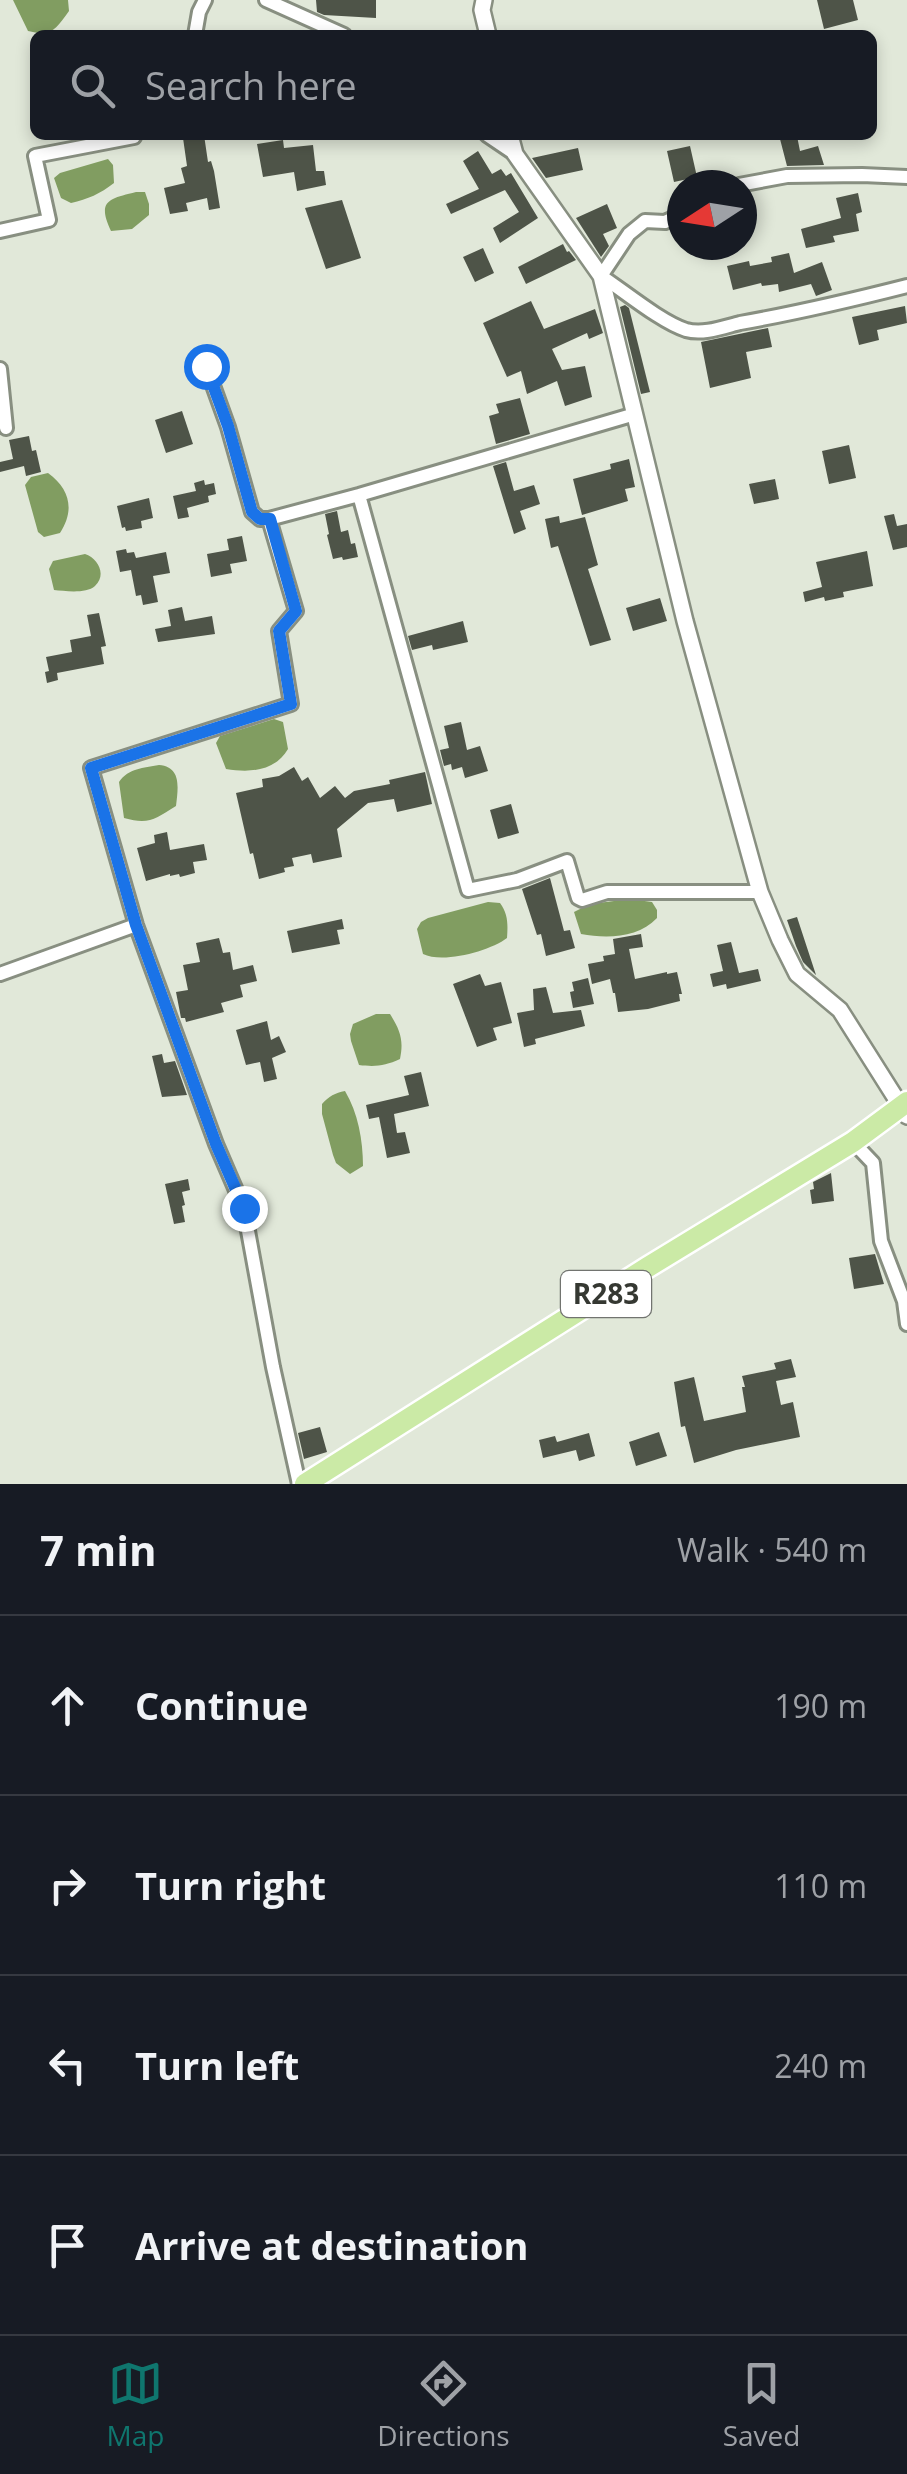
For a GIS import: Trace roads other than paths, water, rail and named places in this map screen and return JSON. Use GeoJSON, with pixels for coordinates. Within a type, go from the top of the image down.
{"type":"FeatureCollection","features":[{"type":"Feature","properties":{"kind":"main road","name":"R283"},"geometry":{"type":"LineString","coordinates":[[302,1484],[905,1108]]}},
{"type":"Feature","properties":{"kind":"street"},"geometry":{"type":"LineString","coordinates":[[196,30],[205,0]]}},
{"type":"Feature","properties":{"kind":"street"},"geometry":{"type":"LineString","coordinates":[[266,0],[336,30]]}},
{"type":"Feature","properties":{"kind":"street"},"geometry":{"type":"LineString","coordinates":[[484,0],[487,30]]}},
{"type":"Feature","properties":{"kind":"street"},"geometry":{"type":"LineString","coordinates":[[0,231],[49,220],[35,156],[118,140]]}},
{"type":"Feature","properties":{"kind":"street"},"geometry":{"type":"LineString","coordinates":[[495,140],[515,154],[600,276],[685,621],[760,892],[780,940],[797,974],[840,1010],[905,1108]]}},
{"type":"Feature","properties":{"kind":"street"},"geometry":{"type":"LineString","coordinates":[[511,140],[515,154]]}},
{"type":"Feature","properties":{"kind":"street"},"geometry":{"type":"LineString","coordinates":[[757,182],[787,176],[907,178]]}},
{"type":"Feature","properties":{"kind":"street"},"geometry":{"type":"LineString","coordinates":[[600,276],[628,234],[645,221],[667,221]]}},
{"type":"Feature","properties":{"kind":"street"},"geometry":{"type":"LineString","coordinates":[[600,276],[668,320],[687,330],[700,331],[907,286]]}},
{"type":"Feature","properties":{"kind":"street"},"geometry":{"type":"LineString","coordinates":[[206,366],[252,512],[260,519],[359,495],[634,414]]}},
{"type":"Feature","properties":{"kind":"street"},"geometry":{"type":"LineString","coordinates":[[0,369],[6,428]]}},
{"type":"Feature","properties":{"kind":"street"},"geometry":{"type":"LineString","coordinates":[[359,495],[468,890],[516,880],[568,861],[578,898],[582,900],[607,892],[760,892]]}},
{"type":"Feature","properties":{"kind":"street"},"geometry":{"type":"LineString","coordinates":[[270,519],[296,611],[279,631],[291,704],[91,768],[136,925],[216,1144],[244,1208],[273,1367],[302,1484]]}},
{"type":"Feature","properties":{"kind":"street"},"geometry":{"type":"LineString","coordinates":[[0,974],[136,925]]}},
{"type":"Feature","properties":{"kind":"street"},"geometry":{"type":"LineString","coordinates":[[853,1142],[873,1162],[881,1241],[904,1301],[907,1324]]}}]}
